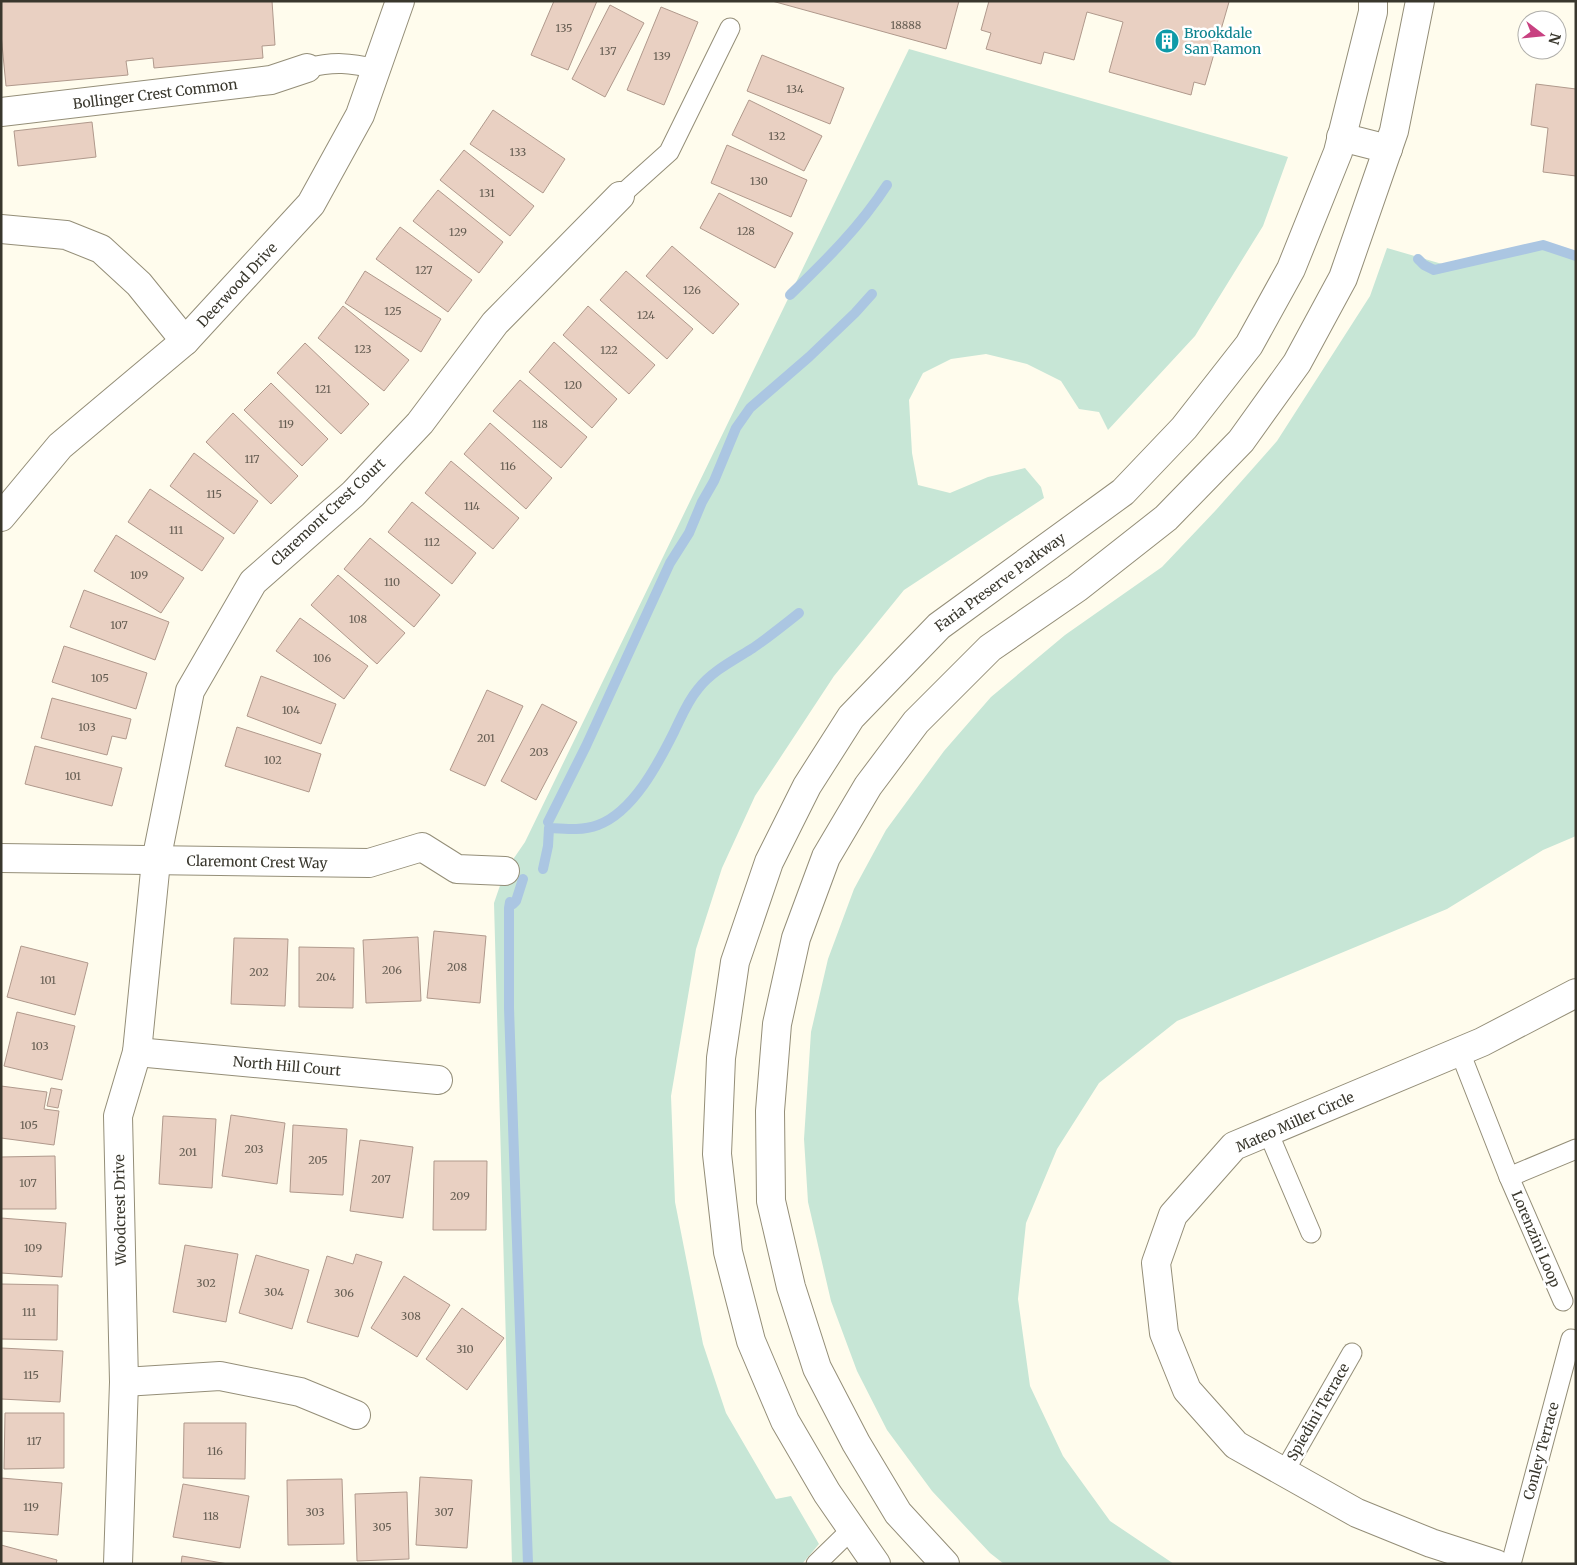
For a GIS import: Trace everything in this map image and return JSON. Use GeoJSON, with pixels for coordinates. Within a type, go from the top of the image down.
{"type":"FeatureCollection","features":[{"type":"Feature","properties":{"kind":"street","name":"Deerwood Drive"},"geometry":{"type":"LineString","coordinates":[[1,516],[60,446],[185,341],[311,204],[360,115],[378,69],[400,1]]}},
{"type":"Feature","properties":{"kind":"street","name":"Faria Preserve Parkway"},"geometry":{"type":"LineString","coordinates":[[876,1564],[827,1493],[785,1420],[751,1341],[728,1252],[717,1154],[720,1058],[735,962],[768,862],[807,786],[851,716],[939,626],[1122,492],[1184,428],[1249,345],[1291,269],[1338,152],[1373,12],[1373,1]]}},
{"type":"Feature","properties":{"kind":"street"},"geometry":{"type":"LineString","coordinates":[[946,1564],[898,1513],[856,1443],[817,1368],[790,1287],[772,1202],[770,1112],[777,1024],[796,938],[826,857],[868,786],[916,722],[990,648],[1077,588],[1166,518],[1241,440],[1297,363],[1344,278],[1394,132],[1420,1]]}},
{"type":"Feature","properties":{"kind":"street","name":"Bollinger Crest Common"},"geometry":{"type":"LineString","coordinates":[[1,112],[271,80],[307,68]]}},
{"type":"Feature","properties":{"kind":"street"},"geometry":{"type":"LineString","coordinates":[[1341,137],[1388,149]]}},
{"type":"Feature","properties":{"kind":"street","name":"Claremont Crest Court"},"geometry":{"type":"LineString","coordinates":[[156,861],[190,691],[252,582],[353,494],[420,423],[494,323],[620,196]]}},
{"type":"Feature","properties":{"kind":"street"},"geometry":{"type":"LineString","coordinates":[[1,229],[66,235],[101,249],[140,284],[185,341]]}},
{"type":"Feature","properties":{"kind":"street","name":"Claremont Crest Way"},"geometry":{"type":"LineString","coordinates":[[1,858],[369,863],[422,847],[458,869],[505,871]]}},
{"type":"Feature","properties":{"kind":"street","name":"Woodcrest Drive"},"geometry":{"type":"LineString","coordinates":[[118,1564],[124,1382],[118,1116],[137,1052],[156,861]]}},
{"type":"Feature","properties":{"kind":"street","name":"Mateo Miller Circle"},"geometry":{"type":"LineString","coordinates":[[1496,1564],[1432,1543],[1357,1512],[1236,1445],[1187,1390],[1164,1333],[1156,1263],[1173,1215],[1234,1146],[1460,1052],[1576,993]]}},
{"type":"Feature","properties":{"kind":"street","name":"North Hill Court"},"geometry":{"type":"LineString","coordinates":[[137,1052],[438,1080]]}},
{"type":"Feature","properties":{"kind":"street"},"geometry":{"type":"LineString","coordinates":[[124,1382],[220,1376],[300,1392],[356,1415]]}},
{"type":"Feature","properties":{"kind":"lane"},"geometry":{"type":"LineString","coordinates":[[620,196],[669,152],[730,28]]}},
{"type":"Feature","properties":{"kind":"lane"},"geometry":{"type":"LineString","coordinates":[[307,68],[328,63],[350,63],[378,69]]}},
{"type":"Feature","properties":{"kind":"lane","name":"Lorenzini Loop"},"geometry":{"type":"LineString","coordinates":[[1460,1052],[1509,1178],[1563,1301]]}},
{"type":"Feature","properties":{"kind":"lane"},"geometry":{"type":"LineString","coordinates":[[1268,1132],[1311,1233]]}},
{"type":"Feature","properties":{"kind":"lane","name":"Lorenzini Loop"},"geometry":{"type":"LineString","coordinates":[[1509,1178],[1576,1149]]}},
{"type":"Feature","properties":{"kind":"lane","name":"Conley Terrace"},"geometry":{"type":"LineString","coordinates":[[1511,1564],[1571,1339]]}},
{"type":"Feature","properties":{"kind":"lane","name":"Spiedini Terrace"},"geometry":{"type":"LineString","coordinates":[[1284,1472],[1352,1353]]}},
{"type":"Feature","properties":{"kind":"lane"},"geometry":{"type":"LineString","coordinates":[[816,1564],[852,1529]]}},
{"type":"Feature","properties":{"kind":"green space"},"geometry":{"type":"Polygon","coordinates":[[[909,49],[1288,157],[1263,226],[1195,336],[1108,430],[1099,412],[1079,409],[1061,381],[1027,364],[986,354],[951,359],[923,373],[909,400],[912,453],[918,485],[950,493],[988,477],[1025,468],[1041,487],[1044,498],[904,590],[834,676],[755,796],[722,868],[696,949],[671,1096],[675,1202],[703,1344],[726,1413],[776,1499],[791,1496],[819,1544],[802,1564],[512,1564],[494,903],[505,871],[525,842],[909,49]]]}},
{"type":"Feature","properties":{"kind":"green space"},"geometry":{"type":"Polygon","coordinates":[[[1546,247],[1576,256],[1576,836],[1543,850],[1447,909],[1177,1021],[1099,1083],[1057,1149],[1026,1223],[1018,1299],[1030,1386],[1063,1456],[1110,1521],[1174,1564],[1004,1564],[990,1553],[932,1491],[887,1430],[857,1371],[831,1301],[808,1202],[804,1139],[811,1032],[828,959],[854,889],[886,830],[944,751],[991,697],[1065,635],[1162,567],[1277,441],[1370,296],[1387,248],[1449,266],[1546,247]]]}},
{"type":"Feature","properties":{"kind":"building"},"geometry":{"type":"Polygon","coordinates":[[[1,1],[272,1],[275,45],[262,46],[263,58],[154,68],[153,58],[126,61],[128,75],[6,86],[1,34],[1,1]]]}},
{"type":"Feature","properties":{"kind":"building"},"geometry":{"type":"Polygon","coordinates":[[[554,1],[597,1],[568,70],[531,55],[554,1]]]}},
{"type":"Feature","properties":{"kind":"building"},"geometry":{"type":"Polygon","coordinates":[[[772,1],[959,1],[946,49],[772,1]]]}},
{"type":"Feature","properties":{"kind":"building","name":"Brookdale San Ramon"},"geometry":{"type":"Polygon","coordinates":[[[989,1],[1229,2],[1205,85],[1194,82],[1191,95],[1109,72],[1123,22],[1087,12],[1074,60],[1044,52],[1041,64],[986,49],[991,33],[981,30],[989,1]]]}},
{"type":"Feature","properties":{"kind":"building"},"geometry":{"type":"Polygon","coordinates":[[[610,5],[644,23],[605,97],[572,79],[610,5]]]}},
{"type":"Feature","properties":{"kind":"building"},"geometry":{"type":"Polygon","coordinates":[[[661,7],[698,22],[664,105],[627,90],[661,7]]]}},
{"type":"Feature","properties":{"kind":"building"},"geometry":{"type":"Polygon","coordinates":[[[762,55],[844,88],[830,124],[747,91],[762,55]]]}},
{"type":"Feature","properties":{"kind":"building"},"geometry":{"type":"Polygon","coordinates":[[[1536,84],[1576,89],[1576,176],[1543,172],[1548,128],[1531,125],[1536,84]]]}},
{"type":"Feature","properties":{"kind":"building"},"geometry":{"type":"Polygon","coordinates":[[[749,100],[822,136],[804,171],[732,135],[749,100]]]}},
{"type":"Feature","properties":{"kind":"building"},"geometry":{"type":"Polygon","coordinates":[[[493,110],[565,159],[543,193],[470,144],[493,110]]]}},
{"type":"Feature","properties":{"kind":"building"},"geometry":{"type":"Polygon","coordinates":[[[92,122],[96,157],[18,166],[14,131],[92,122]]]}},
{"type":"Feature","properties":{"kind":"building"},"geometry":{"type":"Polygon","coordinates":[[[727,145],[807,180],[791,217],[711,183],[727,145]]]}},
{"type":"Feature","properties":{"kind":"building"},"geometry":{"type":"Polygon","coordinates":[[[464,150],[534,206],[510,236],[440,180],[464,150]]]}},
{"type":"Feature","properties":{"kind":"building"},"geometry":{"type":"Polygon","coordinates":[[[438,190],[503,242],[479,273],[413,221],[438,190]]]}},
{"type":"Feature","properties":{"kind":"building"},"geometry":{"type":"Polygon","coordinates":[[[719,193],[793,233],[775,268],[700,228],[719,193]]]}},
{"type":"Feature","properties":{"kind":"building"},"geometry":{"type":"Polygon","coordinates":[[[400,227],[472,280],[448,312],[376,259],[400,227]]]}},
{"type":"Feature","properties":{"kind":"building"},"geometry":{"type":"Polygon","coordinates":[[[672,246],[739,304],[713,334],[646,276],[672,246]]]}},
{"type":"Feature","properties":{"kind":"building"},"geometry":{"type":"Polygon","coordinates":[[[365,271],[441,319],[421,352],[345,303],[365,271]]]}},
{"type":"Feature","properties":{"kind":"building"},"geometry":{"type":"Polygon","coordinates":[[[626,271],[693,329],[667,359],[600,300],[626,271]]]}},
{"type":"Feature","properties":{"kind":"building"},"geometry":{"type":"Polygon","coordinates":[[[343,306],[409,360],[384,391],[318,338],[343,306]]]}},
{"type":"Feature","properties":{"kind":"building"},"geometry":{"type":"Polygon","coordinates":[[[588,306],[655,365],[629,394],[563,335],[588,306]]]}},
{"type":"Feature","properties":{"kind":"building"},"geometry":{"type":"Polygon","coordinates":[[[554,342],[617,399],[592,428],[529,372],[554,342]]]}},
{"type":"Feature","properties":{"kind":"building"},"geometry":{"type":"Polygon","coordinates":[[[305,343],[369,404],[341,434],[277,373],[305,343]]]}},
{"type":"Feature","properties":{"kind":"building"},"geometry":{"type":"Polygon","coordinates":[[[520,380],[587,437],[561,468],[493,411],[520,380]]]}},
{"type":"Feature","properties":{"kind":"building"},"geometry":{"type":"Polygon","coordinates":[[[271,383],[328,439],[302,466],[244,410],[271,383]]]}},
{"type":"Feature","properties":{"kind":"building"},"geometry":{"type":"Polygon","coordinates":[[[233,413],[298,476],[271,504],[206,442],[233,413]]]}},
{"type":"Feature","properties":{"kind":"building"},"geometry":{"type":"Polygon","coordinates":[[[490,423],[552,478],[526,509],[464,454],[490,423]]]}},
{"type":"Feature","properties":{"kind":"building"},"geometry":{"type":"Polygon","coordinates":[[[194,453],[258,501],[234,534],[170,486],[194,453]]]}},
{"type":"Feature","properties":{"kind":"building"},"geometry":{"type":"Polygon","coordinates":[[[451,461],[519,518],[493,549],[425,493],[451,461]]]}},
{"type":"Feature","properties":{"kind":"building"},"geometry":{"type":"Polygon","coordinates":[[[150,489],[224,538],[202,571],[128,522],[150,489]]]}},
{"type":"Feature","properties":{"kind":"building"},"geometry":{"type":"Polygon","coordinates":[[[412,502],[476,553],[452,584],[388,532],[412,502]]]}},
{"type":"Feature","properties":{"kind":"building"},"geometry":{"type":"Polygon","coordinates":[[[116,535],[184,578],[161,613],[94,571],[116,535]]]}},
{"type":"Feature","properties":{"kind":"building"},"geometry":{"type":"Polygon","coordinates":[[[370,538],[440,595],[414,627],[344,569],[370,538]]]}},
{"type":"Feature","properties":{"kind":"building"},"geometry":{"type":"Polygon","coordinates":[[[338,575],[405,633],[377,664],[311,605],[338,575]]]}},
{"type":"Feature","properties":{"kind":"building"},"geometry":{"type":"Polygon","coordinates":[[[84,590],[169,622],[155,660],[70,627],[84,590]]]}},
{"type":"Feature","properties":{"kind":"building"},"geometry":{"type":"Polygon","coordinates":[[[300,618],[368,666],[344,699],[276,651],[300,618]]]}},
{"type":"Feature","properties":{"kind":"building"},"geometry":{"type":"Polygon","coordinates":[[[64,646],[147,673],[136,709],[52,682],[64,646]]]}},
{"type":"Feature","properties":{"kind":"building"},"geometry":{"type":"Polygon","coordinates":[[[261,676],[336,704],[321,744],[247,716],[261,676]]]}},
{"type":"Feature","properties":{"kind":"building"},"geometry":{"type":"Polygon","coordinates":[[[487,690],[523,706],[485,786],[450,770],[487,690]]]}},
{"type":"Feature","properties":{"kind":"building"},"geometry":{"type":"Polygon","coordinates":[[[52,698],[131,719],[126,739],[112,736],[107,755],[41,738],[52,698]]]}},
{"type":"Feature","properties":{"kind":"building"},"geometry":{"type":"Polygon","coordinates":[[[542,704],[577,722],[536,800],[501,781],[542,704]]]}},
{"type":"Feature","properties":{"kind":"building"},"geometry":{"type":"Polygon","coordinates":[[[237,727],[321,754],[309,792],[225,766],[237,727]]]}},
{"type":"Feature","properties":{"kind":"building"},"geometry":{"type":"Polygon","coordinates":[[[35,746],[122,768],[112,806],[25,784],[35,746]]]}},
{"type":"Feature","properties":{"kind":"building"},"geometry":{"type":"Polygon","coordinates":[[[434,931],[486,936],[480,1003],[427,998],[434,931]]]}},
{"type":"Feature","properties":{"kind":"building"},"geometry":{"type":"Polygon","coordinates":[[[418,937],[421,1001],[366,1003],[363,940],[418,937]]]}},
{"type":"Feature","properties":{"kind":"building"},"geometry":{"type":"Polygon","coordinates":[[[234,938],[288,939],[285,1006],[231,1004],[234,938]]]}},
{"type":"Feature","properties":{"kind":"building"},"geometry":{"type":"Polygon","coordinates":[[[21,946],[88,963],[75,1015],[7,997],[21,946]]]}},
{"type":"Feature","properties":{"kind":"building"},"geometry":{"type":"Polygon","coordinates":[[[299,947],[354,948],[353,1008],[299,1007],[299,947]]]}},
{"type":"Feature","properties":{"kind":"building"},"geometry":{"type":"Polygon","coordinates":[[[17,1012],[75,1026],[62,1080],[4,1066],[17,1012]]]}},
{"type":"Feature","properties":{"kind":"building"},"geometry":{"type":"Polygon","coordinates":[[[1,1086],[47,1092],[44,1109],[59,1111],[54,1145],[1,1138],[1,1086]]]}},
{"type":"Feature","properties":{"kind":"building"},"geometry":{"type":"Polygon","coordinates":[[[51,1088],[62,1090],[58,1108],[47,1106],[51,1088]]]}},
{"type":"Feature","properties":{"kind":"building"},"geometry":{"type":"Polygon","coordinates":[[[231,1115],[285,1123],[277,1184],[222,1176],[231,1115]]]}},
{"type":"Feature","properties":{"kind":"building"},"geometry":{"type":"Polygon","coordinates":[[[163,1116],[216,1119],[212,1188],[159,1184],[163,1116]]]}},
{"type":"Feature","properties":{"kind":"building"},"geometry":{"type":"Polygon","coordinates":[[[293,1125],[347,1129],[343,1195],[290,1192],[293,1125]]]}},
{"type":"Feature","properties":{"kind":"building"},"geometry":{"type":"Polygon","coordinates":[[[360,1140],[413,1147],[403,1218],[350,1211],[360,1140]]]}},
{"type":"Feature","properties":{"kind":"building"},"geometry":{"type":"Polygon","coordinates":[[[55,1156],[56,1209],[1,1209],[1,1157],[55,1156]]]}},
{"type":"Feature","properties":{"kind":"building"},"geometry":{"type":"Polygon","coordinates":[[[434,1161],[487,1161],[486,1230],[433,1230],[434,1161]]]}},
{"type":"Feature","properties":{"kind":"building"},"geometry":{"type":"Polygon","coordinates":[[[1,1218],[66,1223],[62,1277],[1,1273],[1,1218]]]}},
{"type":"Feature","properties":{"kind":"building"},"geometry":{"type":"Polygon","coordinates":[[[185,1245],[238,1254],[226,1322],[173,1312],[185,1245]]]}},
{"type":"Feature","properties":{"kind":"building"},"geometry":{"type":"Polygon","coordinates":[[[356,1254],[382,1262],[358,1337],[307,1322],[327,1256],[353,1264],[356,1254]]]}},
{"type":"Feature","properties":{"kind":"building"},"geometry":{"type":"Polygon","coordinates":[[[256,1255],[309,1270],[292,1329],[239,1313],[256,1255]]]}},
{"type":"Feature","properties":{"kind":"building"},"geometry":{"type":"Polygon","coordinates":[[[404,1276],[450,1305],[417,1357],[371,1328],[404,1276]]]}},
{"type":"Feature","properties":{"kind":"building"},"geometry":{"type":"Polygon","coordinates":[[[1,1284],[58,1285],[57,1340],[1,1339],[1,1284]]]}},
{"type":"Feature","properties":{"kind":"building"},"geometry":{"type":"Polygon","coordinates":[[[462,1308],[504,1338],[467,1390],[426,1359],[462,1308]]]}},
{"type":"Feature","properties":{"kind":"building"},"geometry":{"type":"Polygon","coordinates":[[[1,1348],[63,1351],[60,1402],[1,1399],[1,1348]]]}},
{"type":"Feature","properties":{"kind":"building"},"geometry":{"type":"Polygon","coordinates":[[[5,1413],[64,1413],[64,1468],[4,1469],[5,1413]]]}},
{"type":"Feature","properties":{"kind":"building"},"geometry":{"type":"Polygon","coordinates":[[[184,1423],[246,1423],[245,1479],[183,1478],[184,1423]]]}},
{"type":"Feature","properties":{"kind":"building"},"geometry":{"type":"Polygon","coordinates":[[[420,1477],[472,1480],[467,1548],[416,1545],[420,1477]]]}},
{"type":"Feature","properties":{"kind":"building"},"geometry":{"type":"Polygon","coordinates":[[[1,1478],[62,1483],[58,1535],[1,1531],[1,1478]]]}},
{"type":"Feature","properties":{"kind":"building"},"geometry":{"type":"Polygon","coordinates":[[[342,1479],[344,1544],[288,1545],[287,1480],[342,1479]]]}},
{"type":"Feature","properties":{"kind":"building"},"geometry":{"type":"Polygon","coordinates":[[[183,1484],[249,1496],[240,1548],[173,1537],[183,1484]]]}},
{"type":"Feature","properties":{"kind":"building"},"geometry":{"type":"Polygon","coordinates":[[[407,1492],[409,1559],[357,1561],[355,1494],[407,1492]]]}},
{"type":"Feature","properties":{"kind":"building"},"geometry":{"type":"Polygon","coordinates":[[[1,1545],[57,1560],[56,1564],[1,1564],[1,1545]]]}},
{"type":"Feature","properties":{"kind":"building"},"geometry":{"type":"Polygon","coordinates":[[[182,1556],[228,1564],[181,1564],[182,1556]]]}},
{"type":"Feature","properties":{"kind":"waterway"},"geometry":{"type":"LineString","coordinates":[[790,295],[853,229],[887,185]]}},
{"type":"Feature","properties":{"kind":"waterway"},"geometry":{"type":"LineString","coordinates":[[1418,259],[1424,265],[1434,270],[1543,245],[1576,256]]}},
{"type":"Feature","properties":{"kind":"waterway"},"geometry":{"type":"LineString","coordinates":[[548,822],[586,746],[670,563],[689,533],[702,502],[714,481],[736,428],[750,408],[809,357],[872,294]]}},
{"type":"Feature","properties":{"kind":"waterway"},"geometry":{"type":"LineString","coordinates":[[543,869],[548,846],[549,828],[586,828],[611,819],[643,786],[668,745],[687,705],[704,683],[717,671],[759,644],[799,613]]}},
{"type":"Feature","properties":{"kind":"waterway"},"geometry":{"type":"LineString","coordinates":[[523,879],[516,901],[513,904],[510,902],[509,908],[509,1008],[528,1564]]}},
{"type":"Feature","properties":{"kind":"place","name":"Brookdale San Ramon"},"geometry":{"type":"Point","coordinates":[1167,41]}}]}
